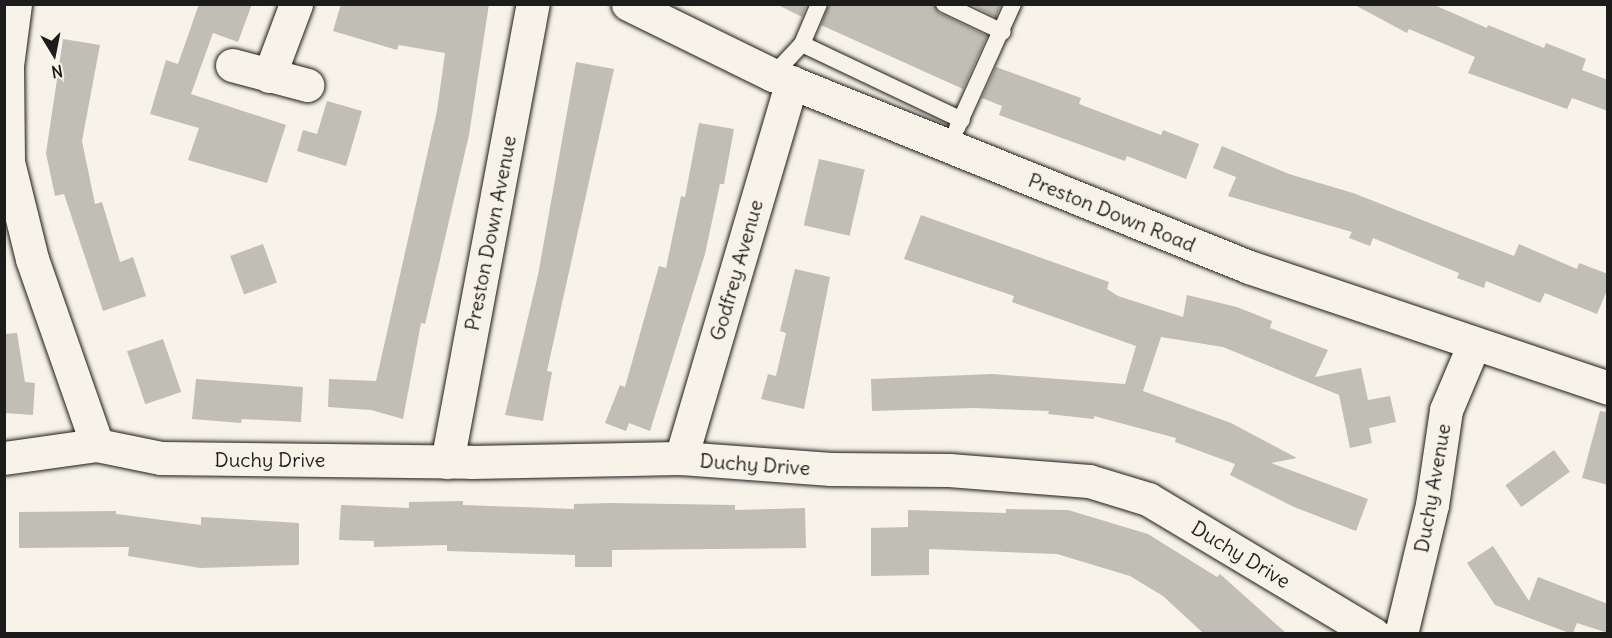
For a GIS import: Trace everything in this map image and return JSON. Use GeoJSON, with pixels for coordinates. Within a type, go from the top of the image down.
{"type":"FeatureCollection","features":[{"type":"Feature","properties":{"kind":"street"},"geometry":{"type":"LineString","coordinates":[[15,4],[7,66],[8,162],[32,259],[97,445]]}},
{"type":"Feature","properties":{"kind":"street"},"geometry":{"type":"LineString","coordinates":[[269,76],[296,4]]}},
{"type":"Feature","properties":{"kind":"street","name":"Preston Down Avenue"},"geometry":{"type":"LineString","coordinates":[[447,462],[533,4]]}},
{"type":"Feature","properties":{"kind":"street","name":"Preston Down Road"},"geometry":{"type":"LineString","coordinates":[[628,4],[782,79],[954,133],[1249,267],[1473,346],[1608,388]]}},
{"type":"Feature","properties":{"kind":"street"},"geometry":{"type":"LineString","coordinates":[[232,65],[307,85]]}},
{"type":"Feature","properties":{"kind":"street","name":"Godfrey Avenue"},"geometry":{"type":"LineString","coordinates":[[681,458],[782,79]]}},
{"type":"Feature","properties":{"kind":"street","name":"Duchy Avenue"},"geometry":{"type":"LineString","coordinates":[[1401,633],[1432,506],[1446,410],[1473,346]]}},
{"type":"Feature","properties":{"kind":"street","name":"Duchy Drive"},"geometry":{"type":"LineString","coordinates":[[4,458],[97,445],[161,458],[447,462],[681,458],[831,470],[949,470],[1089,481],[1148,499],[1374,633]]}},
{"type":"Feature","properties":{"kind":"lane"},"geometry":{"type":"LineString","coordinates":[[782,79],[802,44],[819,4]]}},
{"type":"Feature","properties":{"kind":"lane"},"geometry":{"type":"LineString","coordinates":[[944,4],[1003,32]]}},
{"type":"Feature","properties":{"kind":"lane"},"geometry":{"type":"LineString","coordinates":[[802,44],[954,133],[1003,32],[1013,4]]}},
{"type":"Feature","properties":{"kind":"building"},"geometry":{"type":"Polygon","coordinates":[[[199,4],[252,4],[238,42],[213,33],[191,94],[286,125],[267,183],[188,160],[199,128],[150,114],[166,60],[178,64],[199,4]]]}},
{"type":"Feature","properties":{"kind":"building"},"geometry":{"type":"Polygon","coordinates":[[[341,4],[489,4],[469,135],[425,324],[421,323],[403,419],[371,410],[328,407],[329,379],[376,381],[437,111],[445,53],[399,45],[397,50],[333,31],[341,4]]]}},
{"type":"Feature","properties":{"kind":"building"},"geometry":{"type":"Polygon","coordinates":[[[776,4],[807,4],[802,17],[776,4]]]}},
{"type":"Feature","properties":{"kind":"building"},"geometry":{"type":"Polygon","coordinates":[[[829,4],[934,4],[939,13],[987,36],[963,89],[821,25],[829,4]]]}},
{"type":"Feature","properties":{"kind":"building"},"geometry":{"type":"Polygon","coordinates":[[[970,4],[1001,4],[996,17],[970,4]]]}},
{"type":"Feature","properties":{"kind":"building"},"geometry":{"type":"Polygon","coordinates":[[[1353,4],[1432,4],[1487,28],[1488,25],[1544,48],[1546,43],[1586,59],[1582,70],[1608,80],[1608,111],[1572,98],[1567,109],[1468,73],[1475,57],[1409,29],[1407,33],[1353,4]]]}},
{"type":"Feature","properties":{"kind":"building"},"geometry":{"type":"Polygon","coordinates":[[[63,39],[100,45],[82,141],[95,204],[102,202],[120,262],[133,257],[146,296],[103,311],[64,194],[55,196],[46,153],[63,39]]]}},
{"type":"Feature","properties":{"kind":"building"},"geometry":{"type":"Polygon","coordinates":[[[576,62],[614,69],[547,371],[552,372],[543,421],[505,415],[538,275],[576,62]]]}},
{"type":"Feature","properties":{"kind":"building"},"geometry":{"type":"Polygon","coordinates":[[[996,67],[1081,98],[1079,104],[1161,135],[1163,130],[1199,144],[1186,179],[1127,156],[1125,161],[999,115],[1002,106],[982,98],[996,67]]]}},
{"type":"Feature","properties":{"kind":"building"},"geometry":{"type":"Polygon","coordinates":[[[327,101],[362,111],[346,166],[297,151],[303,130],[317,134],[327,101]]]}},
{"type":"Feature","properties":{"kind":"building"},"geometry":{"type":"Polygon","coordinates":[[[699,123],[734,129],[724,184],[720,184],[705,254],[650,431],[629,423],[626,431],[605,423],[620,385],[625,387],[659,266],[666,268],[681,196],[685,197],[699,123]]]}},
{"type":"Feature","properties":{"kind":"building"},"geometry":{"type":"Polygon","coordinates":[[[1222,146],[1289,174],[1353,193],[1514,256],[1519,244],[1577,269],[1579,263],[1608,274],[1608,288],[1597,314],[1545,293],[1540,303],[1486,281],[1484,288],[1457,278],[1459,273],[1373,238],[1370,246],[1349,238],[1352,232],[1228,196],[1236,177],[1213,168],[1222,146]]]}},
{"type":"Feature","properties":{"kind":"building"},"geometry":{"type":"Polygon","coordinates":[[[819,159],[865,170],[849,236],[804,225],[819,159]]]}},
{"type":"Feature","properties":{"kind":"building"},"geometry":{"type":"Polygon","coordinates":[[[921,215],[1109,282],[1107,289],[1118,296],[1183,317],[1187,295],[1237,307],[1272,321],[1270,328],[1328,350],[1315,377],[1361,368],[1368,400],[1390,396],[1396,422],[1369,428],[1372,443],[1350,448],[1339,395],[1223,347],[1161,337],[1143,391],[1231,423],[1297,458],[1271,463],[1368,499],[1356,531],[1294,507],[1230,475],[1235,464],[1175,442],[1176,438],[1094,416],[1094,419],[1048,414],[1049,411],[974,408],[872,411],[871,379],[992,374],[1125,384],[1136,346],[1012,302],[1014,296],[904,259],[921,215]]]}},
{"type":"Feature","properties":{"kind":"building"},"geometry":{"type":"Polygon","coordinates":[[[263,244],[277,283],[244,294],[230,256],[263,244]]]}},
{"type":"Feature","properties":{"kind":"building"},"geometry":{"type":"Polygon","coordinates":[[[795,269],[830,277],[804,409],[761,399],[768,374],[776,376],[786,333],[780,331],[795,269]]]}},
{"type":"Feature","properties":{"kind":"building"},"geometry":{"type":"Polygon","coordinates":[[[17,333],[25,382],[35,383],[33,415],[4,413],[4,334],[17,333]]]}},
{"type":"Feature","properties":{"kind":"building"},"geometry":{"type":"Polygon","coordinates":[[[163,339],[181,392],[145,404],[127,351],[163,339]]]}},
{"type":"Feature","properties":{"kind":"building"},"geometry":{"type":"Polygon","coordinates":[[[196,379],[303,387],[301,422],[242,419],[241,423],[192,419],[196,379]]]}},
{"type":"Feature","properties":{"kind":"building"},"geometry":{"type":"Polygon","coordinates":[[[1600,411],[1608,412],[1608,485],[1582,478],[1600,411]]]}},
{"type":"Feature","properties":{"kind":"building"},"geometry":{"type":"Polygon","coordinates":[[[1554,450],[1570,472],[1521,507],[1505,485],[1554,450]]]}},
{"type":"Feature","properties":{"kind":"building"},"geometry":{"type":"Polygon","coordinates":[[[463,501],[463,505],[574,509],[574,504],[611,503],[735,505],[735,510],[805,508],[806,548],[612,550],[612,567],[575,567],[575,555],[447,551],[447,545],[374,547],[374,541],[339,540],[341,505],[409,508],[409,502],[463,501]]]}},
{"type":"Feature","properties":{"kind":"building"},"geometry":{"type":"Polygon","coordinates":[[[1006,509],[1068,510],[1148,534],[1217,577],[1220,574],[1286,633],[1203,633],[1163,596],[1130,576],[1057,554],[929,549],[929,575],[871,576],[871,528],[908,527],[908,510],[1006,513],[1006,509]]]}},
{"type":"Feature","properties":{"kind":"building"},"geometry":{"type":"Polygon","coordinates":[[[116,511],[116,514],[201,525],[201,517],[299,523],[299,565],[200,568],[128,556],[129,547],[19,548],[19,512],[116,511]]]}},
{"type":"Feature","properties":{"kind":"building"},"geometry":{"type":"Polygon","coordinates":[[[1493,546],[1529,601],[1538,577],[1608,604],[1608,633],[1577,623],[1573,633],[1569,633],[1495,605],[1467,563],[1493,546]]]}}]}
